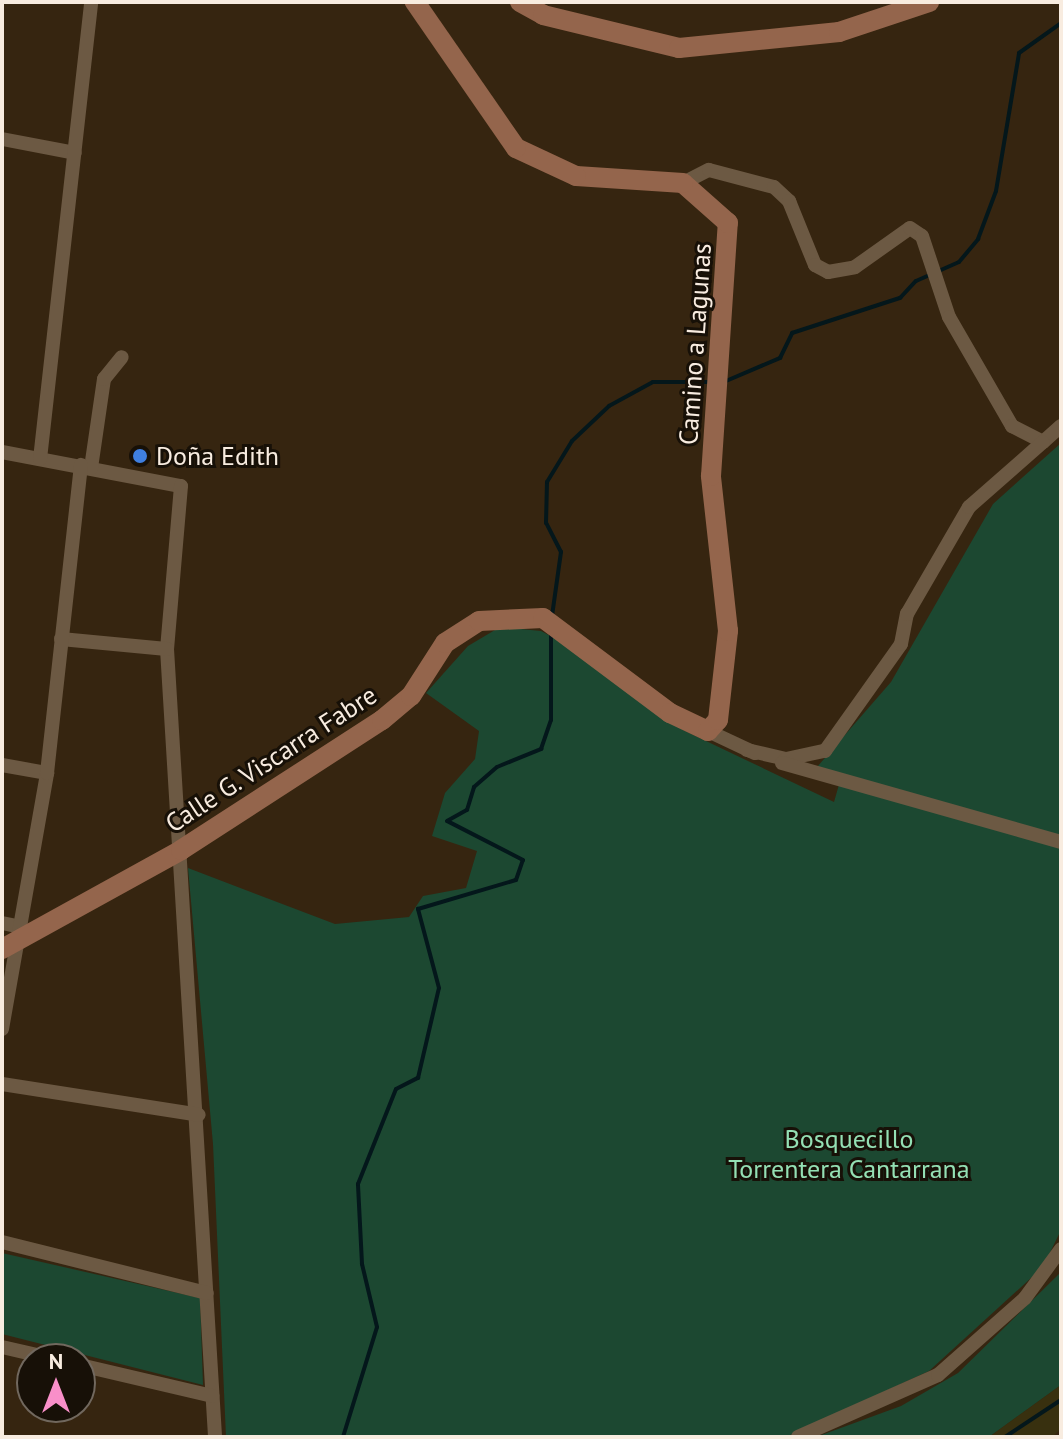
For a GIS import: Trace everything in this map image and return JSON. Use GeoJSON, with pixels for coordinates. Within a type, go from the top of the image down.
{"type":"FeatureCollection","features":[{"type":"Feature","properties":{"kind":"street"},"geometry":{"type":"LineString","coordinates":[[40,459],[91,2]]}},
{"type":"Feature","properties":{"kind":"street"},"geometry":{"type":"LineString","coordinates":[[415,2],[516,148],[576,176],[683,183],[709,170],[774,187],[789,201],[815,265],[828,272],[855,267],[910,228],[922,236],[949,317],[1001,409],[1027,439],[1043,442]]}},
{"type":"Feature","properties":{"kind":"street"},"geometry":{"type":"LineString","coordinates":[[520,2],[543,15],[679,48],[839,32],[929,2]]}},
{"type":"Feature","properties":{"kind":"street"},"geometry":{"type":"LineString","coordinates":[[2,139],[75,153]]}},
{"type":"Feature","properties":{"kind":"street","name":"Camino a Lagunas"},"geometry":{"type":"LineString","coordinates":[[683,183],[719,209],[730,251],[711,476],[727,668],[718,720],[708,731]]}},
{"type":"Feature","properties":{"kind":"street"},"geometry":{"type":"LineString","coordinates":[[2,1029],[14,939],[47,773],[61,639],[86,467],[104,379],[122,357]]}},
{"type":"Feature","properties":{"kind":"street"},"geometry":{"type":"LineString","coordinates":[[747,750],[786,759],[825,751],[901,644],[907,614],[969,507],[1061,426]]}},
{"type":"Feature","properties":{"kind":"street"},"geometry":{"type":"LineString","coordinates":[[2,452],[181,486],[167,649],[199,1115],[215,1437]]}},
{"type":"Feature","properties":{"kind":"street","name":"Calle G. Viscarra Fabre"},"geometry":{"type":"LineString","coordinates":[[14,939],[181,850],[382,720],[464,628],[501,615],[551,622],[670,713],[708,731]]}},
{"type":"Feature","properties":{"kind":"street"},"geometry":{"type":"LineString","coordinates":[[61,639],[167,649]]}},
{"type":"Feature","properties":{"kind":"street"},"geometry":{"type":"LineString","coordinates":[[708,731],[747,750],[836,783],[1061,842]]}},
{"type":"Feature","properties":{"kind":"street"},"geometry":{"type":"LineString","coordinates":[[2,765],[47,773]]}},
{"type":"Feature","properties":{"kind":"street"},"geometry":{"type":"LineString","coordinates":[[2,923],[14,939]]}},
{"type":"Feature","properties":{"kind":"street"},"geometry":{"type":"LineString","coordinates":[[2,1084],[199,1115]]}},
{"type":"Feature","properties":{"kind":"street"},"geometry":{"type":"LineString","coordinates":[[2,1242],[207,1293]]}},
{"type":"Feature","properties":{"kind":"street"},"geometry":{"type":"LineString","coordinates":[[798,1437],[938,1375],[1025,1298],[1061,1249]]}},
{"type":"Feature","properties":{"kind":"street"},"geometry":{"type":"LineString","coordinates":[[96,1369],[212,1396]]}},
{"type":"Feature","properties":{"kind":"green space","name":"Bosquecillo Torrentera Cantarrana"},"geometry":{"type":"Polygon","coordinates":[[[1061,443],[1061,1230],[1043,1267],[929,1371],[786,1437],[226,1437],[213,1144],[188,868],[335,924],[409,917],[423,896],[466,888],[477,851],[432,836],[445,793],[475,759],[479,731],[426,693],[468,646],[500,627],[541,631],[622,674],[683,730],[834,802],[842,774],[817,767],[891,682],[993,504],[1061,443]]]}},
{"type":"Feature","properties":{"kind":"green space"},"geometry":{"type":"Polygon","coordinates":[[[2,1253],[200,1298],[203,1385],[96,1358],[96,1343],[37,1343],[2,1334],[2,1253]]]}},
{"type":"Feature","properties":{"kind":"green space"},"geometry":{"type":"Polygon","coordinates":[[[1061,1272],[1061,1385],[989,1437],[816,1437],[901,1406],[958,1373],[1061,1272]]]}},
{"type":"Feature","properties":{"kind":"sand"},"geometry":{"type":"Polygon","coordinates":[[[1061,1385],[1061,1429],[1052,1437],[989,1437],[1061,1385]]]}},
{"type":"Feature","properties":{"kind":"waterway"},"geometry":{"type":"LineString","coordinates":[[726,381],[780,358],[792,333],[900,298],[916,281],[959,262],[978,239],[996,191],[1019,53],[1061,23]]}},
{"type":"Feature","properties":{"kind":"waterway"},"geometry":{"type":"LineString","coordinates":[[552,616],[561,552],[546,523],[547,482],[572,441],[609,406],[653,382],[713,382]]}},
{"type":"Feature","properties":{"kind":"waterway"},"geometry":{"type":"LineString","coordinates":[[343,1437],[377,1327],[362,1264],[358,1184],[396,1089],[418,1078],[439,988],[418,909],[516,880],[523,860],[447,821],[467,810],[474,787],[497,767],[541,749],[551,720],[551,633]]}},
{"type":"Feature","properties":{"kind":"waterway"},"geometry":{"type":"LineString","coordinates":[[1005,1437],[1061,1400]]}},
{"type":"Feature","properties":{"kind":"place","name":"Doña Edith"},"geometry":{"type":"Point","coordinates":[140,456]}}]}
